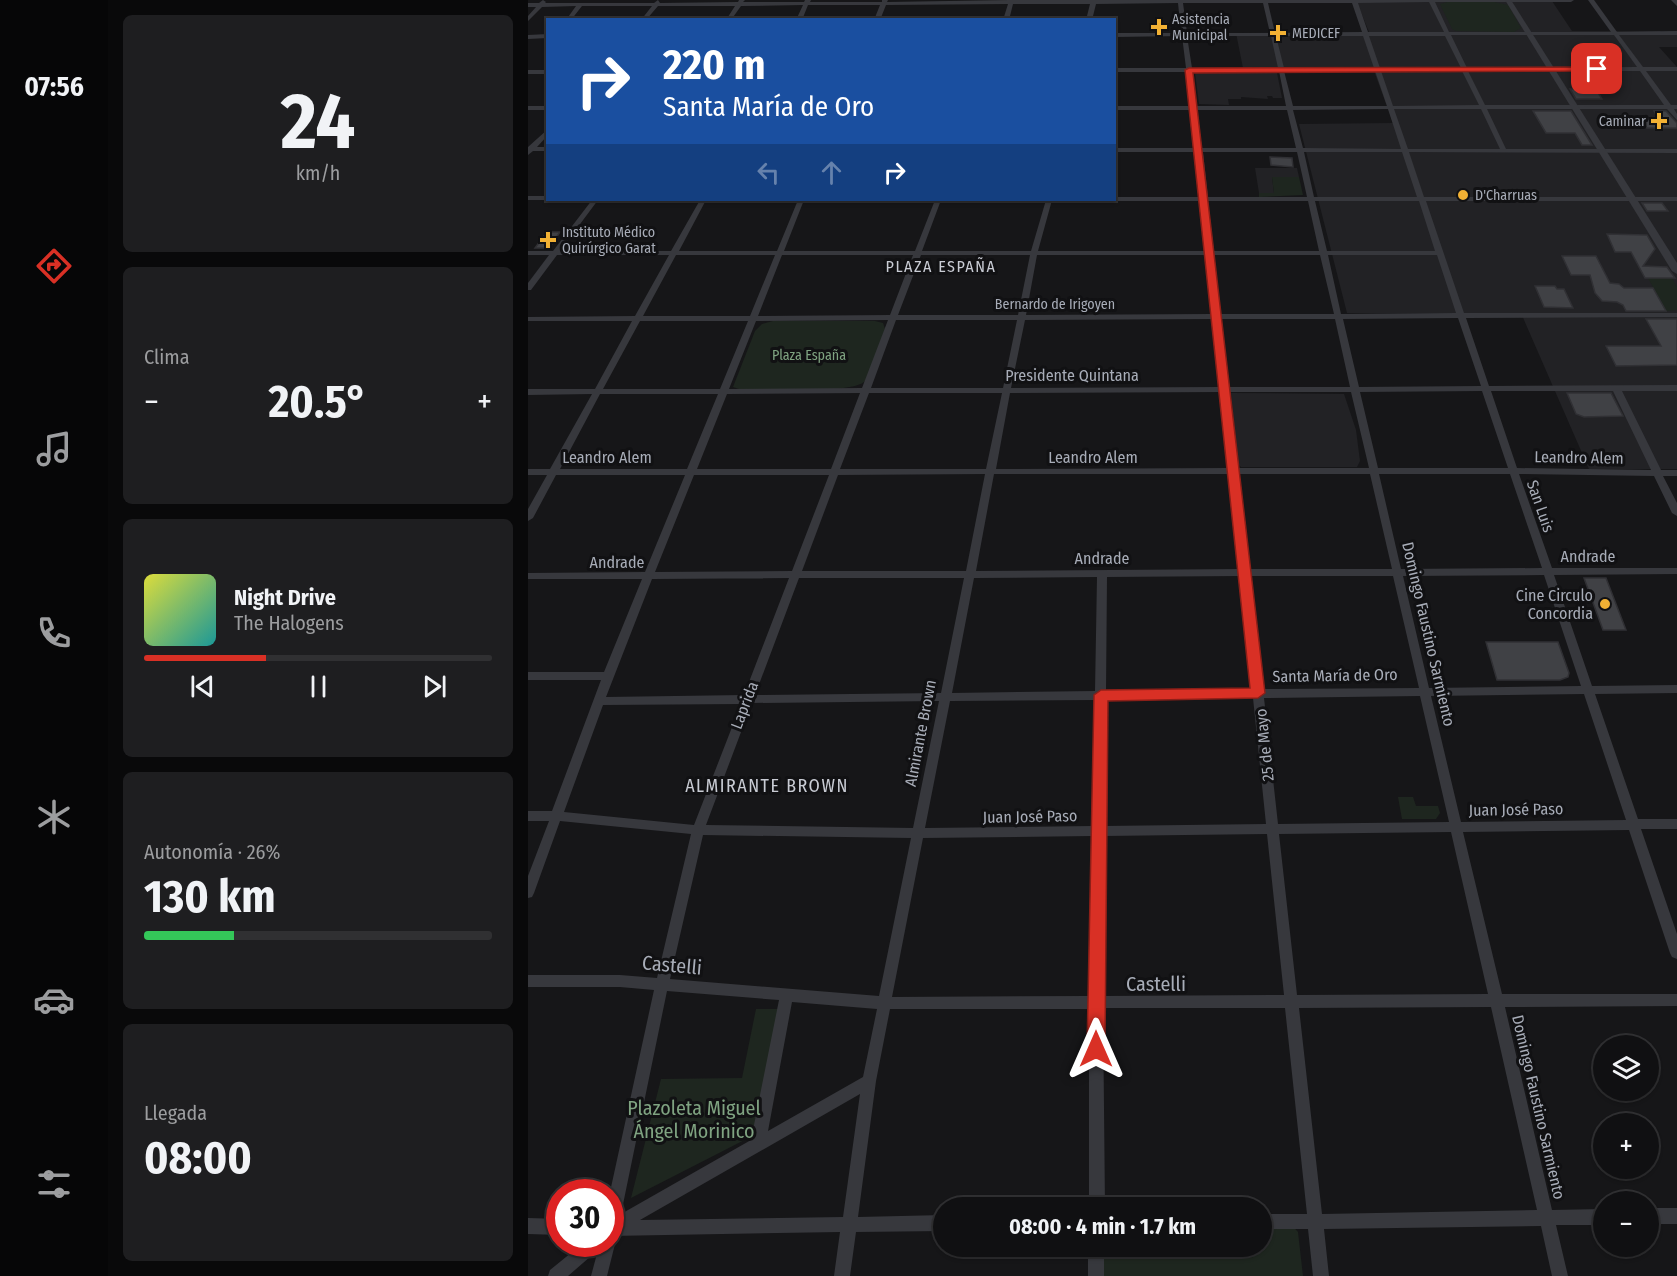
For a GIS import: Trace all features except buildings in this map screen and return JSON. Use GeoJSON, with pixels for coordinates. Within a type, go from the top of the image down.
{"type":"FeatureCollection","features":[{"type":"Feature","properties":{"kind":"street"},"geometry":{"type":"LineString","coordinates":[[1432,0],[1504,151]]}},
{"type":"Feature","properties":{"kind":"street"},"geometry":{"type":"LineString","coordinates":[[1509,0],[1677,271]]}},
{"type":"Feature","properties":{"kind":"street"},"geometry":{"type":"LineString","coordinates":[[528,4],[544,2],[580,4],[1571,0]]}},
{"type":"Feature","properties":{"kind":"street"},"geometry":{"type":"LineString","coordinates":[[1591,0],[1677,118]]}},
{"type":"Feature","properties":{"kind":"street"},"geometry":{"type":"LineString","coordinates":[[1674,0],[1677,4]]}},
{"type":"Feature","properties":{"kind":"street"},"geometry":{"type":"LineString","coordinates":[[878,18],[884,1]]}},
{"type":"Feature","properties":{"kind":"street"},"geometry":{"type":"LineString","coordinates":[[1007,18],[1012,1]]}},
{"type":"Feature","properties":{"kind":"street"},"geometry":{"type":"LineString","coordinates":[[1090,18],[1094,1]]}},
{"type":"Feature","properties":{"kind":"street","name":"25 de Mayo"},"geometry":{"type":"LineString","coordinates":[[1180,1],[1199,150],[1321,1276]]}},
{"type":"Feature","properties":{"kind":"street","name":"Domingo Faustino Sarmiento"},"geometry":{"type":"LineString","coordinates":[[1265,1],[1560,1276]]}},
{"type":"Feature","properties":{"kind":"street","name":"San Luis"},"geometry":{"type":"LineString","coordinates":[[1355,1],[1586,690],[1677,953]]}},
{"type":"Feature","properties":{"kind":"street"},"geometry":{"type":"LineString","coordinates":[[528,20],[544,2]]}},
{"type":"Feature","properties":{"kind":"street"},"geometry":{"type":"LineString","coordinates":[[645,18],[658,2]]}},
{"type":"Feature","properties":{"kind":"street"},"geometry":{"type":"LineString","coordinates":[[729,18],[741,2]]}},
{"type":"Feature","properties":{"kind":"street"},"geometry":{"type":"LineString","coordinates":[[800,18],[808,2]]}},
{"type":"Feature","properties":{"kind":"street"},"geometry":{"type":"LineString","coordinates":[[570,18],[580,4]]}},
{"type":"Feature","properties":{"kind":"street"},"geometry":{"type":"LineString","coordinates":[[1116,35],[1677,33]]}},
{"type":"Feature","properties":{"kind":"street"},"geometry":{"type":"LineString","coordinates":[[528,37],[546,36]]}},
{"type":"Feature","properties":{"kind":"street"},"geometry":{"type":"LineString","coordinates":[[1116,70],[1677,69]]}},
{"type":"Feature","properties":{"kind":"street"},"geometry":{"type":"LineString","coordinates":[[528,72],[546,72]]}},
{"type":"Feature","properties":{"kind":"street"},"geometry":{"type":"LineString","coordinates":[[1116,108],[1677,107]]}},
{"type":"Feature","properties":{"kind":"street"},"geometry":{"type":"LineString","coordinates":[[528,108],[546,108]]}},
{"type":"Feature","properties":{"kind":"street"},"geometry":{"type":"LineString","coordinates":[[529,150],[546,133]]}},
{"type":"Feature","properties":{"kind":"street"},"geometry":{"type":"LineString","coordinates":[[529,150],[546,149]]}},
{"type":"Feature","properties":{"kind":"street"},"geometry":{"type":"LineString","coordinates":[[1116,150],[1677,151]]}},
{"type":"Feature","properties":{"kind":"street"},"geometry":{"type":"LineString","coordinates":[[528,198],[546,198]]}},
{"type":"Feature","properties":{"kind":"street"},"geometry":{"type":"LineString","coordinates":[[1116,199],[1677,199]]}},
{"type":"Feature","properties":{"kind":"street"},"geometry":{"type":"LineString","coordinates":[[528,288],[594,201]]}},
{"type":"Feature","properties":{"kind":"street"},"geometry":{"type":"LineString","coordinates":[[528,518],[702,201]]}},
{"type":"Feature","properties":{"kind":"street"},"geometry":{"type":"LineString","coordinates":[[528,893],[598,701],[801,201]]}},
{"type":"Feature","properties":{"kind":"street","name":"Laprida"},"geometry":{"type":"LineString","coordinates":[[620,1179],[698,830],[832,472],[938,201]]}},
{"type":"Feature","properties":{"kind":"street","name":"Almirante Brown"},"geometry":{"type":"LineString","coordinates":[[842,1276],[869,1081],[884,1003],[972,574],[1007,390],[1035,254],[1049,201]]}},
{"type":"Feature","properties":{"kind":"street"},"geometry":{"type":"LineString","coordinates":[[528,253],[1440,253]]}},
{"type":"Feature","properties":{"kind":"street","name":"Bernardo de Irigoyen"},"geometry":{"type":"LineString","coordinates":[[528,319],[1677,315]]}},
{"type":"Feature","properties":{"kind":"street"},"geometry":{"type":"LineString","coordinates":[[1616,388],[1677,513]]}},
{"type":"Feature","properties":{"kind":"street","name":"Presidente Quintana"},"geometry":{"type":"LineString","coordinates":[[528,392],[1677,388]]}},
{"type":"Feature","properties":{"kind":"street","name":"Leandro Alem"},"geometry":{"type":"LineString","coordinates":[[528,472],[1513,471],[1677,473]]}},
{"type":"Feature","properties":{"kind":"street","name":"Andrade"},"geometry":{"type":"LineString","coordinates":[[528,576],[1677,571]]}},
{"type":"Feature","properties":{"kind":"street"},"geometry":{"type":"LineString","coordinates":[[1097,1197],[1095,1004],[1102,573]]}},
{"type":"Feature","properties":{"kind":"street"},"geometry":{"type":"LineString","coordinates":[[528,676],[608,676]]}},
{"type":"Feature","properties":{"kind":"street","name":"Santa María de Oro"},"geometry":{"type":"LineString","coordinates":[[598,701],[1677,689]]}},
{"type":"Feature","properties":{"kind":"street","name":"Juan José Paso"},"geometry":{"type":"LineString","coordinates":[[528,816],[556,816],[698,830],[919,833],[1677,824]]}},
{"type":"Feature","properties":{"kind":"street","name":"Castelli"},"geometry":{"type":"LineString","coordinates":[[528,981],[620,981],[884,1003],[1677,1000]]}},
{"type":"Feature","properties":{"kind":"street"},"geometry":{"type":"LineString","coordinates":[[758,1143],[787,994]]}},
{"type":"Feature","properties":{"kind":"street"},"geometry":{"type":"LineString","coordinates":[[624,1220],[869,1081]]}},
{"type":"Feature","properties":{"kind":"street"},"geometry":{"type":"LineString","coordinates":[[1659,1216],[1677,1216]]}},
{"type":"Feature","properties":{"kind":"street"},"geometry":{"type":"LineString","coordinates":[[1272,1222],[1593,1217]]}},
{"type":"Feature","properties":{"kind":"street"},"geometry":{"type":"LineString","coordinates":[[624,1228],[933,1223]]}},
{"type":"Feature","properties":{"kind":"street"},"geometry":{"type":"LineString","coordinates":[[528,1226],[546,1227]]}},
{"type":"Feature","properties":{"kind":"street"},"geometry":{"type":"LineString","coordinates":[[556,1276],[578,1257]]}},
{"type":"Feature","properties":{"kind":"street"},"geometry":{"type":"LineString","coordinates":[[599,1276],[604,1257]]}},
{"type":"Feature","properties":{"kind":"street"},"geometry":{"type":"LineString","coordinates":[[1096,1257],[1096,1276]]}},
{"type":"Feature","properties":{"kind":"shaded area"},"geometry":{"type":"Polygon","coordinates":[[[1356,0],[1552,1],[1572,31],[1660,31],[1663,34],[1677,34],[1677,47],[1659,47],[1677,67],[1677,469],[1589,469],[1521,313],[1347,313],[1299,124],[1393,123],[1373,68],[1243,68],[1236,33],[1369,32],[1356,0]]]}},
{"type":"Feature","properties":{"kind":"shaded area"},"geometry":{"type":"Polygon","coordinates":[[[1195,73],[1277,73],[1282,98],[1241,97],[1241,99],[1228,99],[1229,105],[1199,104],[1195,73]]]}},
{"type":"Feature","properties":{"kind":"shaded area"},"geometry":{"type":"Polygon","coordinates":[[[1255,168],[1297,168],[1299,177],[1272,177],[1274,193],[1259,193],[1255,168]]]}},
{"type":"Feature","properties":{"kind":"shaded area"},"geometry":{"type":"Polygon","coordinates":[[[1231,393],[1344,394],[1356,430],[1360,461],[1357,467],[1241,467],[1238,464],[1231,393]]]}},
{"type":"Feature","properties":{"kind":"green space"},"geometry":{"type":"Polygon","coordinates":[[[1495,2],[1508,5],[1521,28],[1514,32],[1456,31],[1452,29],[1440,4],[1495,2]]]}},
{"type":"Feature","properties":{"kind":"green space"},"geometry":{"type":"Polygon","coordinates":[[[1272,177],[1299,177],[1303,195],[1259,197],[1259,193],[1274,193],[1272,177]]]}},
{"type":"Feature","properties":{"kind":"green space"},"geometry":{"type":"Polygon","coordinates":[[[1648,278],[1672,278],[1677,287],[1677,310],[1666,311],[1648,278]]]}},
{"type":"Feature","properties":{"kind":"green space","name":"Plaza España"},"geometry":{"type":"Polygon","coordinates":[[[773,321],[875,321],[883,323],[885,329],[868,376],[858,385],[827,390],[742,390],[733,387],[755,331],[762,324],[773,321]]]}},
{"type":"Feature","properties":{"kind":"green space"},"geometry":{"type":"Polygon","coordinates":[[[1398,797],[1413,797],[1416,806],[1438,806],[1440,813],[1436,819],[1402,819],[1398,797]]]}},
{"type":"Feature","properties":{"kind":"green space","name":"Plazoleta Miguel Ángel Morinico"},"geometry":{"type":"Polygon","coordinates":[[[756,1009],[790,1009],[768,1128],[631,1198],[661,1079],[742,1078],[756,1009]]]}},
{"type":"Feature","properties":{"kind":"green space"},"geometry":{"type":"Polygon","coordinates":[[[1272,1220],[1287,1220],[1298,1232],[1303,1276],[1104,1276],[1104,1257],[1272,1257],[1272,1220]]]}},
{"type":"Feature","properties":{"kind":"place","name":"Asistencia Municipal"},"geometry":{"type":"Point","coordinates":[1159,27]}},
{"type":"Feature","properties":{"kind":"place","name":"MEDICEF"},"geometry":{"type":"Point","coordinates":[1278,33]}},
{"type":"Feature","properties":{"kind":"place","name":"Caminar"},"geometry":{"type":"Point","coordinates":[1659,121]}},
{"type":"Feature","properties":{"kind":"place","name":"D'Charruas"},"geometry":{"type":"Point","coordinates":[1463,195]}},
{"type":"Feature","properties":{"kind":"place","name":"Instituto Médico Quirúrgico Garat"},"geometry":{"type":"Point","coordinates":[548,240]}},
{"type":"Feature","properties":{"kind":"place","name":"Cine Circulo Concordia"},"geometry":{"type":"Point","coordinates":[1605,604]}},
{"type":"Feature","properties":{"kind":"district","name":"PLAZA ESPAÑA"},"geometry":{"type":"Point","coordinates":[941,266]}},
{"type":"Feature","properties":{"kind":"district","name":"ALMIRANTE BROWN"},"geometry":{"type":"Point","coordinates":[767,786]}},
{"type":"Feature","properties":{"kind":"route"},"geometry":{"type":"LineString","coordinates":[[1096,1049],[1101,695],[1258,693],[1189,70],[1597,69]]}}]}
